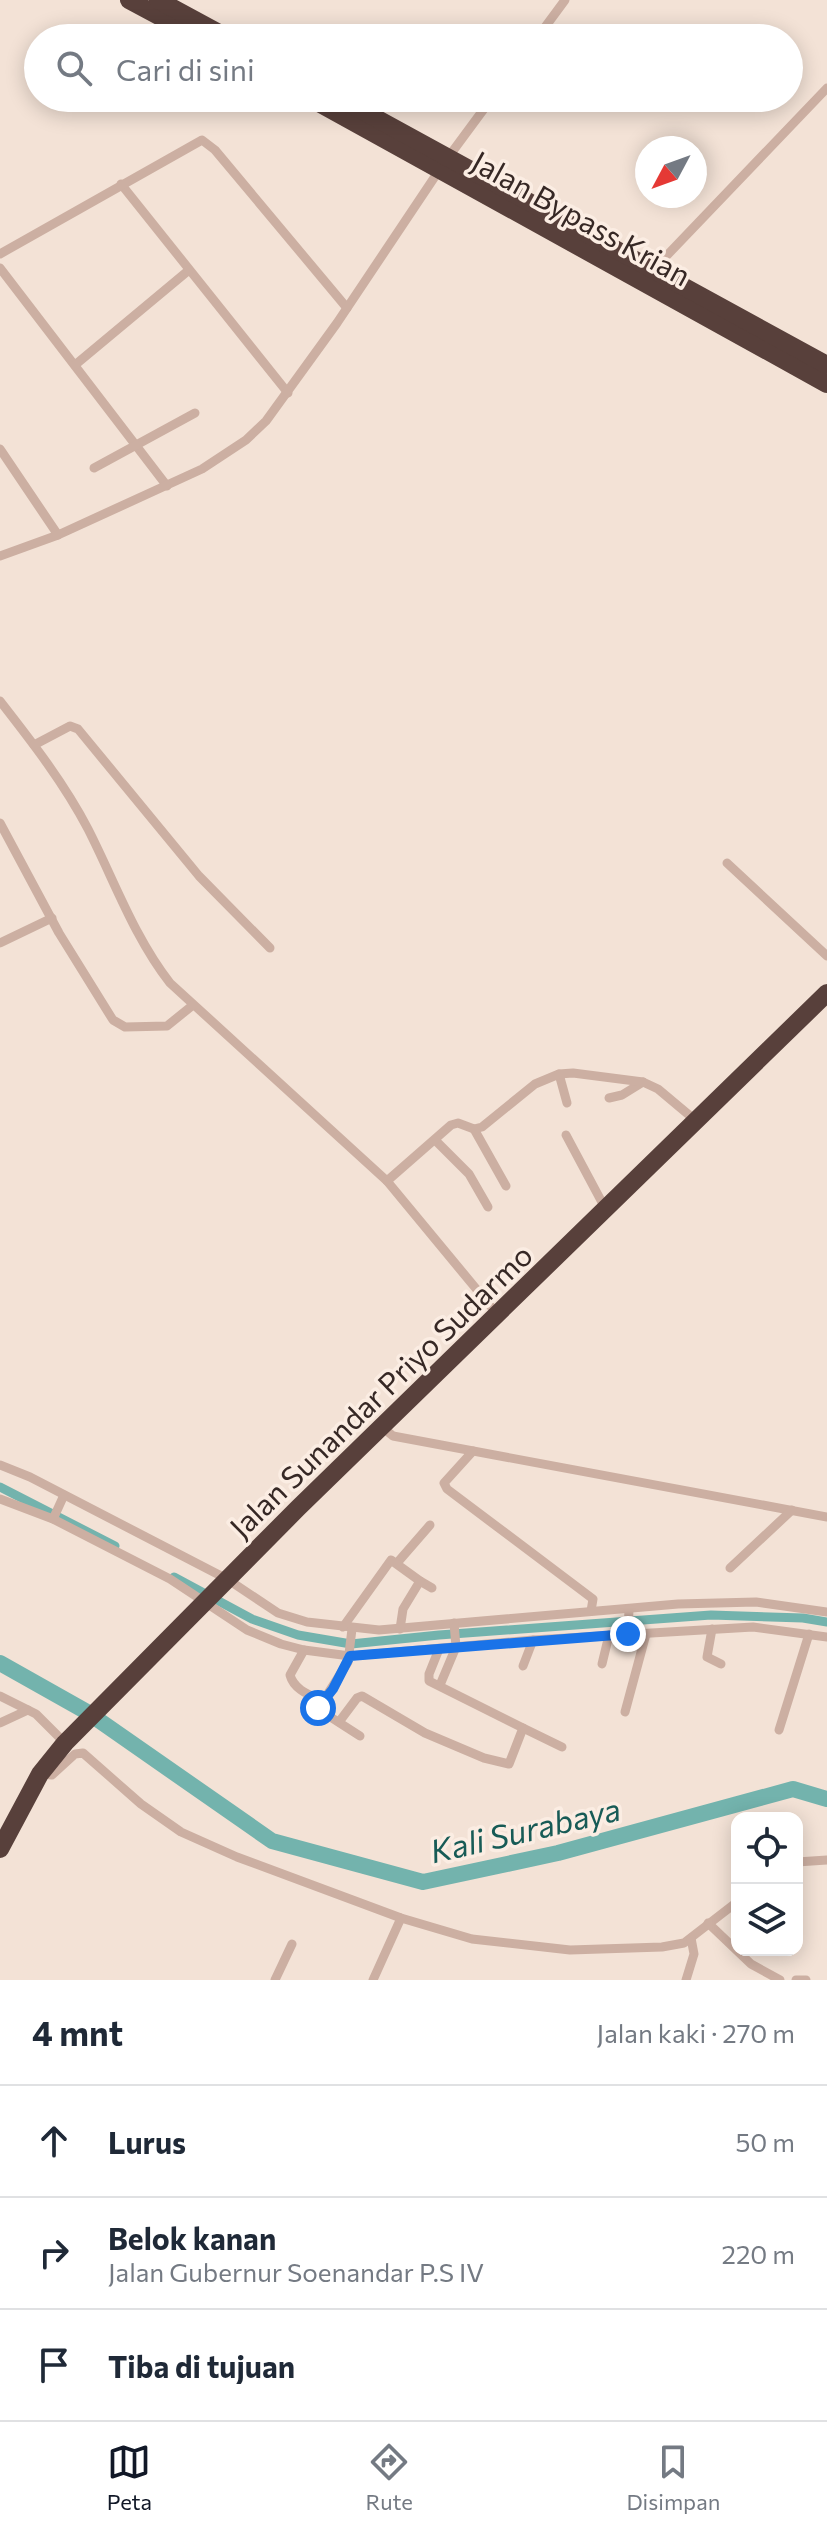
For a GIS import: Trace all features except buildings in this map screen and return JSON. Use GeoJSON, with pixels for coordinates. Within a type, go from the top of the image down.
{"type":"FeatureCollection","features":[{"type":"Feature","properties":{"kind":"highway"},"geometry":{"type":"LineString","coordinates":[[129,0],[174,24]]}},
{"type":"Feature","properties":{"kind":"highway"},"geometry":{"type":"LineString","coordinates":[[158,0],[202,24]]}},
{"type":"Feature","properties":{"kind":"highway","name":"Jalan Bypass Krian"},"geometry":{"type":"LineString","coordinates":[[338,112],[652,271],[827,365]]}},
{"type":"Feature","properties":{"kind":"highway","name":"Jalan Bypass Krian"},"geometry":{"type":"LineString","coordinates":[[361,112],[444,164],[827,384]]}},
{"type":"Feature","properties":{"kind":"highway","name":"Jalan Sunandar Priyo Sudarmo"},"geometry":{"type":"LineString","coordinates":[[0,1849],[40,1774],[67,1741],[225,1581],[827,993]]}},
{"type":"Feature","properties":{"kind":"street"},"geometry":{"type":"LineString","coordinates":[[547,24],[565,0]]}},
{"type":"Feature","properties":{"kind":"street"},"geometry":{"type":"LineString","coordinates":[[652,271],[827,88]]}},
{"type":"Feature","properties":{"kind":"street"},"geometry":{"type":"LineString","coordinates":[[0,556],[58,535],[167,486],[202,469],[246,440],[288,393],[482,112]]}},
{"type":"Feature","properties":{"kind":"street"},"geometry":{"type":"LineString","coordinates":[[0,254],[199,140],[208,142],[347,308]]}},
{"type":"Feature","properties":{"kind":"street"},"geometry":{"type":"LineString","coordinates":[[121,184],[288,393]]}},
{"type":"Feature","properties":{"kind":"street"},"geometry":{"type":"LineString","coordinates":[[0,268],[167,486]]}},
{"type":"Feature","properties":{"kind":"street"},"geometry":{"type":"LineString","coordinates":[[75,365],[189,270]]}},
{"type":"Feature","properties":{"kind":"street"},"geometry":{"type":"LineString","coordinates":[[94,468],[195,413]]}},
{"type":"Feature","properties":{"kind":"street"},"geometry":{"type":"LineString","coordinates":[[0,449],[58,535]]}},
{"type":"Feature","properties":{"kind":"street"},"geometry":{"type":"LineString","coordinates":[[0,701],[34,745],[87,826],[149,953],[170,983],[387,1181],[497,1315]]}},
{"type":"Feature","properties":{"kind":"street"},"geometry":{"type":"LineString","coordinates":[[34,745],[70,726],[78,729],[199,876],[270,948]]}},
{"type":"Feature","properties":{"kind":"street"},"geometry":{"type":"LineString","coordinates":[[0,823],[69,949],[118,1025],[167,1026],[193,1005]]}},
{"type":"Feature","properties":{"kind":"street"},"geometry":{"type":"LineString","coordinates":[[727,863],[827,956]]}},
{"type":"Feature","properties":{"kind":"street"},"geometry":{"type":"LineString","coordinates":[[4,941],[52,918]]}},
{"type":"Feature","properties":{"kind":"street"},"geometry":{"type":"LineString","coordinates":[[387,1181],[454,1123],[474,1129],[482,1127],[535,1084],[559,1074],[643,1082],[658,1089],[695,1120]]}},
{"type":"Feature","properties":{"kind":"street"},"geometry":{"type":"LineString","coordinates":[[559,1074],[567,1103]]}},
{"type":"Feature","properties":{"kind":"street"},"geometry":{"type":"LineString","coordinates":[[609,1098],[622,1095],[643,1082]]}},
{"type":"Feature","properties":{"kind":"street"},"geometry":{"type":"LineString","coordinates":[[474,1129],[506,1186]]}},
{"type":"Feature","properties":{"kind":"street"},"geometry":{"type":"LineString","coordinates":[[566,1135],[605,1208]]}},
{"type":"Feature","properties":{"kind":"street"},"geometry":{"type":"LineString","coordinates":[[435,1140],[469,1174],[488,1207]]}},
{"type":"Feature","properties":{"kind":"street"},"geometry":{"type":"LineString","coordinates":[[382,1427],[393,1436],[827,1517]]}},
{"type":"Feature","properties":{"kind":"street"},"geometry":{"type":"LineString","coordinates":[[473,1451],[444,1483],[447,1489],[593,1599],[591,1611]]}},
{"type":"Feature","properties":{"kind":"street"},"geometry":{"type":"LineString","coordinates":[[0,1465],[30,1477],[63,1498],[225,1581],[278,1613],[349,1631],[454,1625],[591,1611],[629,1612],[756,1602],[827,1612]]}},
{"type":"Feature","properties":{"kind":"street"},"geometry":{"type":"LineString","coordinates":[[54,1517],[63,1498]]}},
{"type":"Feature","properties":{"kind":"street"},"geometry":{"type":"LineString","coordinates":[[0,1499],[54,1517],[206,1600],[247,1630],[304,1650],[350,1654],[628,1632],[646,1634],[753,1627],[827,1637]]}},
{"type":"Feature","properties":{"kind":"street"},"geometry":{"type":"LineString","coordinates":[[730,1568],[792,1510]]}},
{"type":"Feature","properties":{"kind":"street"},"geometry":{"type":"LineString","coordinates":[[397,1563],[430,1525]]}},
{"type":"Feature","properties":{"kind":"street"},"geometry":{"type":"LineString","coordinates":[[360,1736],[320,1711],[319,1707],[333,1689],[350,1654],[349,1631],[388,1562],[397,1563],[432,1588]]}},
{"type":"Feature","properties":{"kind":"street"},"geometry":{"type":"LineString","coordinates":[[400,1629],[403,1609],[420,1581]]}},
{"type":"Feature","properties":{"kind":"street"},"geometry":{"type":"LineString","coordinates":[[628,1632],[629,1612]]}},
{"type":"Feature","properties":{"kind":"street"},"geometry":{"type":"LineString","coordinates":[[440,1685],[456,1645],[454,1625]]}},
{"type":"Feature","properties":{"kind":"street"},"geometry":{"type":"LineString","coordinates":[[712,1629],[707,1657],[721,1664]]}},
{"type":"Feature","properties":{"kind":"street"},"geometry":{"type":"LineString","coordinates":[[625,1712],[646,1634]]}},
{"type":"Feature","properties":{"kind":"street"},"geometry":{"type":"LineString","coordinates":[[779,1730],[809,1634]]}},
{"type":"Feature","properties":{"kind":"street"},"geometry":{"type":"LineString","coordinates":[[602,1664],[609,1635]]}},
{"type":"Feature","properties":{"kind":"street"},"geometry":{"type":"LineString","coordinates":[[523,1666],[533,1640]]}},
{"type":"Feature","properties":{"kind":"street"},"geometry":{"type":"LineString","coordinates":[[439,1649],[428,1679],[562,1747]]}},
{"type":"Feature","properties":{"kind":"street"},"geometry":{"type":"LineString","coordinates":[[304,1650],[290,1675],[291,1679],[298,1689],[323,1701]]}},
{"type":"Feature","properties":{"kind":"street"},"geometry":{"type":"LineString","coordinates":[[0,1696],[28,1710],[67,1741]]}},
{"type":"Feature","properties":{"kind":"street"},"geometry":{"type":"LineString","coordinates":[[339,1722],[357,1698],[362,1696],[425,1733],[505,1764],[509,1764],[523,1728]]}},
{"type":"Feature","properties":{"kind":"street"},"geometry":{"type":"LineString","coordinates":[[0,1723],[28,1710]]}},
{"type":"Feature","properties":{"kind":"street"},"geometry":{"type":"LineString","coordinates":[[40,1774],[52,1775],[75,1754],[83,1753],[141,1804],[181,1832],[237,1857],[401,1918],[472,1939],[570,1950],[662,1947],[684,1943],[731,1906]]}},
{"type":"Feature","properties":{"kind":"street"},"geometry":{"type":"LineString","coordinates":[[803,1862],[827,1860]]}},
{"type":"Feature","properties":{"kind":"street"},"geometry":{"type":"LineString","coordinates":[[373,1980],[401,1918]]}},
{"type":"Feature","properties":{"kind":"street"},"geometry":{"type":"LineString","coordinates":[[708,1923],[751,1964],[780,1980]]}},
{"type":"Feature","properties":{"kind":"street"},"geometry":{"type":"LineString","coordinates":[[691,1938],[694,1954],[691,1978]]}},
{"type":"Feature","properties":{"kind":"street"},"geometry":{"type":"LineString","coordinates":[[275,1980],[292,1944]]}},
{"type":"Feature","properties":{"kind":"street"},"geometry":{"type":"LineString","coordinates":[[796,1980],[806,1980]]}},
{"type":"Feature","properties":{"kind":"waterway"},"geometry":{"type":"LineString","coordinates":[[0,1487],[115,1546]]}},
{"type":"Feature","properties":{"kind":"waterway"},"geometry":{"type":"LineString","coordinates":[[174,1577],[252,1619],[298,1635],[351,1644],[711,1615],[803,1618],[827,1622]]}},
{"type":"Feature","properties":{"kind":"waterway","name":"Kali Surabaya"},"geometry":{"type":"LineString","coordinates":[[0,1663],[87,1712],[272,1841],[423,1882],[558,1853],[793,1789],[827,1799]]}},
{"type":"Feature","properties":{"kind":"route"},"geometry":{"type":"LineString","coordinates":[[318,1708],[333,1689],[350,1656],[628,1634]]}}]}
